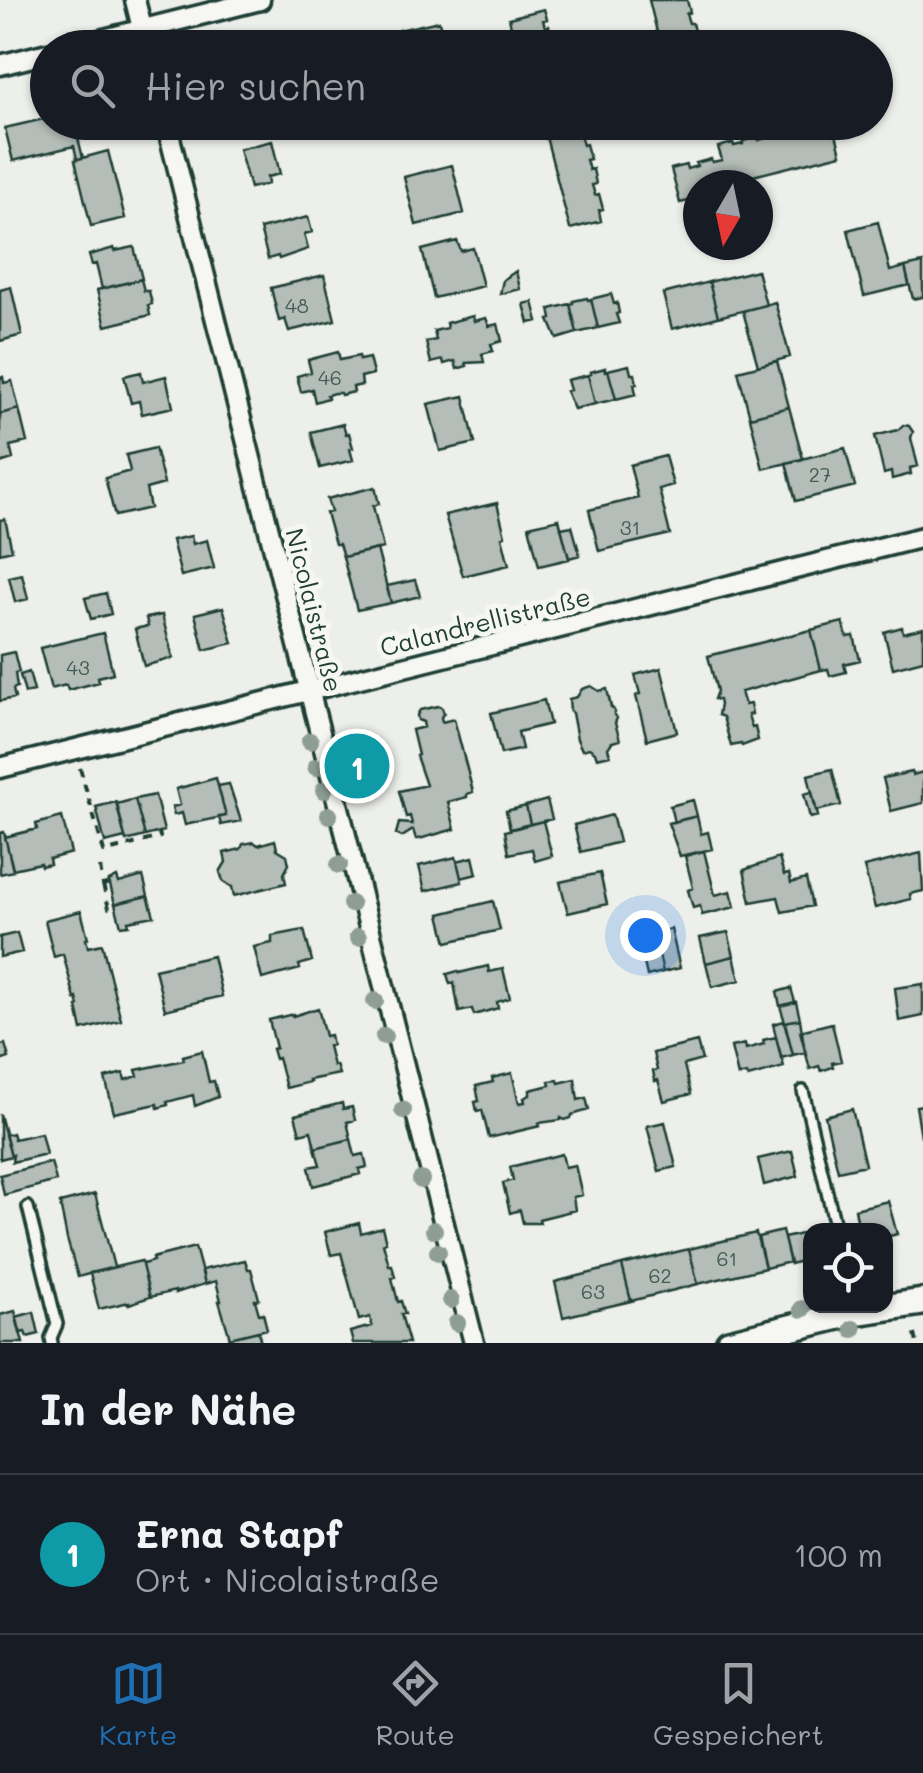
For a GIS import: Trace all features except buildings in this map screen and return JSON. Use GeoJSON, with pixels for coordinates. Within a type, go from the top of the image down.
{"type":"FeatureCollection","features":[{"type":"Feature","properties":{"kind":"street"},"geometry":{"type":"LineString","coordinates":[[135,0],[142,30]]}},
{"type":"Feature","properties":{"kind":"street"},"geometry":{"type":"LineString","coordinates":[[168,30],[260,0]]}},
{"type":"Feature","properties":{"kind":"street"},"geometry":{"type":"LineString","coordinates":[[0,65],[30,58]]}},
{"type":"Feature","properties":{"kind":"street","name":"Nicolaistraße"},"geometry":{"type":"LineString","coordinates":[[171,140],[474,1343]]}},
{"type":"Feature","properties":{"kind":"street","name":"Calandrellistraße"},"geometry":{"type":"LineString","coordinates":[[0,768],[923,537]]}},
{"type":"Feature","properties":{"kind":"street"},"geometry":{"type":"LineString","coordinates":[[893,1305],[923,1302]]}},
{"type":"Feature","properties":{"kind":"street"},"geometry":{"type":"LineString","coordinates":[[729,1343],[840,1313]]}},
{"type":"Feature","properties":{"kind":"lane"},"geometry":{"type":"LineString","coordinates":[[803,1091],[834,1223]]}},
{"type":"Feature","properties":{"kind":"lane"},"geometry":{"type":"LineString","coordinates":[[28,1207],[57,1324],[52,1343]]}},
{"type":"Feature","properties":{"kind":"path"},"geometry":{"type":"LineString","coordinates":[[80,768],[104,852],[160,837],[159,832]]}},
{"type":"Feature","properties":{"kind":"path"},"geometry":{"type":"LineString","coordinates":[[115,841],[117,848]]}},
{"type":"Feature","properties":{"kind":"path"},"geometry":{"type":"LineString","coordinates":[[100,867],[107,884],[109,908],[116,906]]}},
{"type":"Feature","properties":{"kind":"path"},"geometry":{"type":"LineString","coordinates":[[915,1334],[917,1343]]}},
{"type":"Feature","properties":{"kind":"place","name":"Erna Stapf"},"geometry":{"type":"Point","coordinates":[357,766]}}]}
